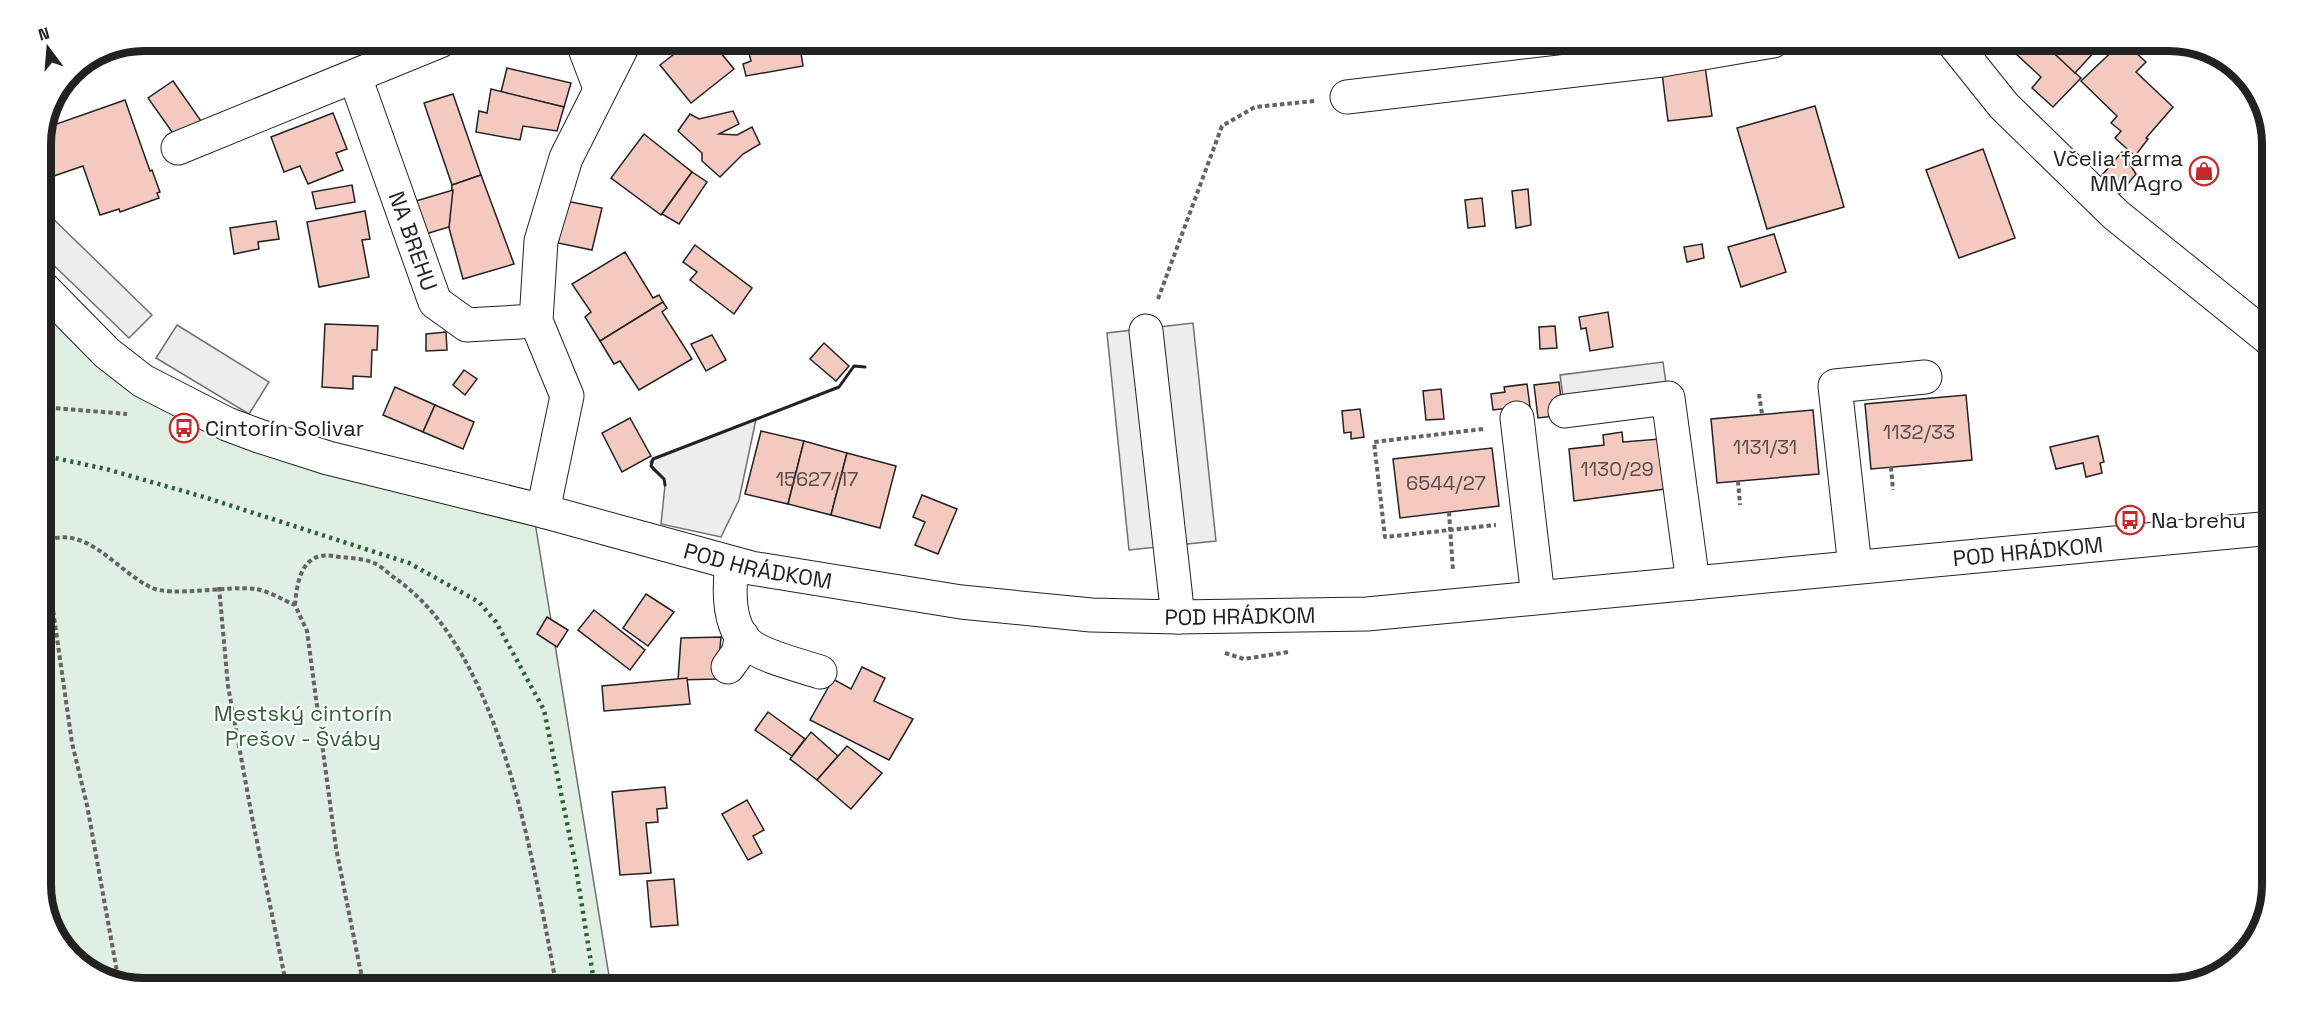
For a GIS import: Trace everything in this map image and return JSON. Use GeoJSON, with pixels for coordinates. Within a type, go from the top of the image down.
{"type":"FeatureCollection","features":[{"type":"Feature","properties":{"kind":"street"},"geometry":{"type":"LineString","coordinates":[[178,148],[415,51]]}},
{"type":"Feature","properties":{"kind":"street"},"geometry":{"type":"LineString","coordinates":[[586,51],[600,88]]}},
{"type":"Feature","properties":{"kind":"street"},"geometry":{"type":"LineString","coordinates":[[543,511],[567,396],[536,321],[541,241],[566,158],[619,51]]}},
{"type":"Feature","properties":{"kind":"street"},"geometry":{"type":"LineString","coordinates":[[1347,97],[1662,60],[1712,51]]}},
{"type":"Feature","properties":{"kind":"street"},"geometry":{"type":"LineString","coordinates":[[1961,51],[2004,106],[2116,215],[2262,333]]}},
{"type":"Feature","properties":{"kind":"street","name":"NA BREHU"},"geometry":{"type":"LineString","coordinates":[[355,77],[435,302],[467,325],[536,321]]}},
{"type":"Feature","properties":{"kind":"street","name":"POD HRÁDKOM"},"geometry":{"type":"LineString","coordinates":[[51,296],[124,368],[163,393],[226,424],[328,458],[543,511],[732,563],[868,588],[961,602],[1091,615],[1179,617],[1367,614],[2262,529]]}},
{"type":"Feature","properties":{"kind":"street"},"geometry":{"type":"LineString","coordinates":[[1146,331],[1179,617]]}},
{"type":"Feature","properties":{"kind":"street"},"geometry":{"type":"LineString","coordinates":[[1855,567],[1835,386],[1925,377]]}},
{"type":"Feature","properties":{"kind":"street"},"geometry":{"type":"LineString","coordinates":[[1565,411],[1668,398],[1693,582]]}},
{"type":"Feature","properties":{"kind":"street"},"geometry":{"type":"LineString","coordinates":[[1518,421],[1538,597]]}},
{"type":"Feature","properties":{"kind":"street"},"geometry":{"type":"LineString","coordinates":[[732,563],[729,582],[731,604],[737,628],[747,644],[820,672]]}},
{"type":"Feature","properties":{"kind":"street"},"geometry":{"type":"LineString","coordinates":[[728,668],[738,653],[742,636]]}},
{"type":"Feature","properties":{"kind":"path"},"geometry":{"type":"LineString","coordinates":[[1146,331],[1222,126],[1255,107],[1347,97]]}},
{"type":"Feature","properties":{"kind":"path"},"geometry":{"type":"LineString","coordinates":[[1759,394],[1762,414]]}},
{"type":"Feature","properties":{"kind":"path"},"geometry":{"type":"LineString","coordinates":[[51,408],[130,414],[122,406]]}},
{"type":"Feature","properties":{"kind":"path"},"geometry":{"type":"LineString","coordinates":[[1518,421],[1374,442],[1386,537],[1529,521]]}},
{"type":"Feature","properties":{"kind":"path"},"geometry":{"type":"LineString","coordinates":[[1891,467],[1893,490]]}},
{"type":"Feature","properties":{"kind":"path"},"geometry":{"type":"LineString","coordinates":[[1738,481],[1740,505]]}},
{"type":"Feature","properties":{"kind":"path"},"geometry":{"type":"LineString","coordinates":[[51,538],[71,537],[96,547],[151,588],[180,591],[219,587],[258,589],[295,605]]}},
{"type":"Feature","properties":{"kind":"path"},"geometry":{"type":"LineString","coordinates":[[362,978],[336,848],[307,631],[295,605],[298,576],[308,562],[327,555],[373,562],[417,593],[450,632],[493,718],[512,780],[555,978]]}},
{"type":"Feature","properties":{"kind":"path"},"geometry":{"type":"LineString","coordinates":[[219,587],[228,686],[285,978]]}},
{"type":"Feature","properties":{"kind":"path"},"geometry":{"type":"LineString","coordinates":[[51,596],[72,743],[87,805],[117,974]]}},
{"type":"Feature","properties":{"kind":"green space","name":"Mestský cintorín Prešov - Šváby"},"geometry":{"type":"Polygon","coordinates":[[[51,278],[122,353],[213,408],[533,510],[609,978],[144,978],[126,976],[97,966],[74,946],[56,915],[51,891],[51,278]]]}},
{"type":"Feature","properties":{"kind":"shaded area"},"geometry":{"type":"Polygon","coordinates":[[[51,217],[152,315],[129,338],[51,263],[51,217]]]}},
{"type":"Feature","properties":{"kind":"shaded area"},"geometry":{"type":"Polygon","coordinates":[[[1193,323],[1216,541],[1129,550],[1107,333],[1193,323]]]}},
{"type":"Feature","properties":{"kind":"shaded area"},"geometry":{"type":"Polygon","coordinates":[[[177,325],[269,382],[249,414],[156,358],[177,325]]]}},
{"type":"Feature","properties":{"kind":"shaded area"},"geometry":{"type":"Polygon","coordinates":[[[1663,362],[1668,398],[1565,411],[1560,375],[1663,362]]]}},
{"type":"Feature","properties":{"kind":"shaded area"},"geometry":{"type":"Polygon","coordinates":[[[756,419],[739,500],[721,537],[661,524],[664,479],[653,470],[650,462],[756,419]]]}},
{"type":"Feature","properties":{"kind":"building"},"geometry":{"type":"Polygon","coordinates":[[[678,51],[719,51],[734,69],[691,103],[660,65],[678,51]]]}},
{"type":"Feature","properties":{"kind":"building"},"geometry":{"type":"Polygon","coordinates":[[[748,51],[801,51],[803,66],[746,76],[743,64],[751,61],[748,51]]]}},
{"type":"Feature","properties":{"kind":"building"},"geometry":{"type":"Polygon","coordinates":[[[2017,51],[2052,51],[2081,78],[2053,107],[2032,88],[2041,77],[2015,53],[2017,51]]]}},
{"type":"Feature","properties":{"kind":"building"},"geometry":{"type":"Polygon","coordinates":[[[2052,51],[2095,51],[2075,73],[2052,51]]]}},
{"type":"Feature","properties":{"kind":"building"},"geometry":{"type":"Polygon","coordinates":[[[2112,51],[2134,51],[2146,62],[2136,72],[2173,107],[2146,138],[2148,139],[2135,156],[2115,138],[2121,131],[2111,123],[2117,116],[2081,81],[2112,51]]]}},
{"type":"Feature","properties":{"kind":"building"},"geometry":{"type":"Polygon","coordinates":[[[1705,66],[1712,116],[1668,121],[1662,73],[1705,66]]]}},
{"type":"Feature","properties":{"kind":"building"},"geometry":{"type":"Polygon","coordinates":[[[507,68],[571,83],[564,107],[501,92],[507,68]]]}},
{"type":"Feature","properties":{"kind":"building"},"geometry":{"type":"Polygon","coordinates":[[[173,81],[201,121],[177,139],[148,98],[173,81]]]}},
{"type":"Feature","properties":{"kind":"building"},"geometry":{"type":"Polygon","coordinates":[[[491,89],[564,107],[557,131],[523,126],[520,140],[476,132],[479,111],[487,113],[491,89]]]}},
{"type":"Feature","properties":{"kind":"building"},"geometry":{"type":"Polygon","coordinates":[[[453,94],[481,175],[452,185],[424,103],[453,94]]]}},
{"type":"Feature","properties":{"kind":"building"},"geometry":{"type":"Polygon","coordinates":[[[125,100],[150,171],[152,170],[160,192],[157,193],[159,198],[120,212],[119,209],[100,215],[83,166],[51,177],[53,125],[125,100]]]}},
{"type":"Feature","properties":{"kind":"building"},"geometry":{"type":"Polygon","coordinates":[[[1815,106],[1844,207],[1767,229],[1737,128],[1815,106]]]}},
{"type":"Feature","properties":{"kind":"building"},"geometry":{"type":"Polygon","coordinates":[[[733,111],[739,124],[719,134],[737,135],[752,127],[760,144],[743,154],[720,177],[702,161],[702,153],[678,131],[690,114],[699,119],[733,111]]]}},
{"type":"Feature","properties":{"kind":"building"},"geometry":{"type":"Polygon","coordinates":[[[333,113],[347,149],[336,153],[343,170],[308,184],[300,166],[284,172],[271,137],[333,113]]]}},
{"type":"Feature","properties":{"kind":"building"},"geometry":{"type":"Polygon","coordinates":[[[644,134],[692,172],[661,215],[611,178],[644,134]]]}},
{"type":"Feature","properties":{"kind":"building"},"geometry":{"type":"Polygon","coordinates":[[[1983,149],[2015,238],[1959,258],[1926,170],[1983,149]]]}},
{"type":"Feature","properties":{"kind":"building"},"geometry":{"type":"Polygon","coordinates":[[[2122,152],[2136,174],[2117,197],[2097,181],[2122,152]]]}},
{"type":"Feature","properties":{"kind":"building"},"geometry":{"type":"Polygon","coordinates":[[[692,172],[707,182],[679,224],[662,214],[692,172]]]}},
{"type":"Feature","properties":{"kind":"building"},"geometry":{"type":"Polygon","coordinates":[[[481,175],[514,264],[463,279],[449,228],[452,185],[481,175]]]}},
{"type":"Feature","properties":{"kind":"building"},"geometry":{"type":"Polygon","coordinates":[[[352,185],[355,202],[316,209],[312,192],[352,185]]]}},
{"type":"Feature","properties":{"kind":"building"},"geometry":{"type":"Polygon","coordinates":[[[1528,189],[1531,225],[1516,228],[1512,191],[1528,189]]]}},
{"type":"Feature","properties":{"kind":"building"},"geometry":{"type":"Polygon","coordinates":[[[453,190],[449,227],[419,236],[409,203],[453,190]]]}},
{"type":"Feature","properties":{"kind":"building"},"geometry":{"type":"Polygon","coordinates":[[[1482,198],[1485,226],[1468,228],[1465,200],[1482,198]]]}},
{"type":"Feature","properties":{"kind":"building"},"geometry":{"type":"Polygon","coordinates":[[[566,201],[602,208],[592,250],[558,243],[566,201]]]}},
{"type":"Feature","properties":{"kind":"building"},"geometry":{"type":"Polygon","coordinates":[[[365,211],[370,239],[362,240],[369,277],[319,287],[307,222],[365,211]]]}},
{"type":"Feature","properties":{"kind":"building"},"geometry":{"type":"Polygon","coordinates":[[[276,221],[279,239],[258,242],[259,249],[234,254],[230,228],[276,221]]]}},
{"type":"Feature","properties":{"kind":"building"},"geometry":{"type":"Polygon","coordinates":[[[1774,234],[1786,272],[1741,287],[1728,247],[1774,234]]]}},
{"type":"Feature","properties":{"kind":"building"},"geometry":{"type":"Polygon","coordinates":[[[1702,244],[1704,258],[1687,262],[1684,247],[1702,244]]]}},
{"type":"Feature","properties":{"kind":"building"},"geometry":{"type":"Polygon","coordinates":[[[695,245],[752,288],[734,314],[690,280],[697,272],[683,262],[695,245]]]}},
{"type":"Feature","properties":{"kind":"building"},"geometry":{"type":"Polygon","coordinates":[[[625,252],[653,298],[659,295],[663,302],[600,341],[585,317],[591,312],[572,284],[625,252]]]}},
{"type":"Feature","properties":{"kind":"building"},"geometry":{"type":"Polygon","coordinates":[[[663,302],[667,308],[662,312],[692,359],[639,390],[620,361],[614,364],[600,341],[663,302]]]}},
{"type":"Feature","properties":{"kind":"building"},"geometry":{"type":"Polygon","coordinates":[[[1608,312],[1613,347],[1590,351],[1586,328],[1581,329],[1579,317],[1608,312]]]}},
{"type":"Feature","properties":{"kind":"building"},"geometry":{"type":"Polygon","coordinates":[[[325,324],[378,326],[377,350],[372,350],[371,377],[353,376],[353,389],[322,387],[325,324]]]}},
{"type":"Feature","properties":{"kind":"building"},"geometry":{"type":"Polygon","coordinates":[[[1555,326],[1557,348],[1540,349],[1539,327],[1555,326]]]}},
{"type":"Feature","properties":{"kind":"building"},"geometry":{"type":"Polygon","coordinates":[[[446,332],[447,350],[426,351],[426,334],[446,332]]]}},
{"type":"Feature","properties":{"kind":"building"},"geometry":{"type":"Polygon","coordinates":[[[712,335],[726,360],[706,371],[691,344],[712,335]]]}},
{"type":"Feature","properties":{"kind":"building"},"geometry":{"type":"Polygon","coordinates":[[[824,343],[849,366],[836,381],[810,359],[824,343]]]}},
{"type":"Feature","properties":{"kind":"building"},"geometry":{"type":"Polygon","coordinates":[[[464,370],[477,379],[465,395],[453,385],[464,370]]]}},
{"type":"Feature","properties":{"kind":"building"},"geometry":{"type":"Polygon","coordinates":[[[1559,382],[1563,415],[1538,418],[1534,385],[1559,382]]]}},
{"type":"Feature","properties":{"kind":"building"},"geometry":{"type":"Polygon","coordinates":[[[1527,384],[1531,414],[1509,408],[1493,410],[1491,394],[1505,392],[1504,387],[1527,384]]]}},
{"type":"Feature","properties":{"kind":"building"},"geometry":{"type":"Polygon","coordinates":[[[395,387],[435,405],[423,432],[383,415],[395,387]]]}},
{"type":"Feature","properties":{"kind":"building"},"geometry":{"type":"Polygon","coordinates":[[[1441,389],[1444,419],[1426,420],[1423,391],[1441,389]]]}},
{"type":"Feature","properties":{"kind":"building"},"geometry":{"type":"Polygon","coordinates":[[[1966,395],[1972,460],[1871,469],[1865,404],[1966,395]]]}},
{"type":"Feature","properties":{"kind":"building"},"geometry":{"type":"Polygon","coordinates":[[[435,405],[474,422],[463,449],[423,432],[435,405]]]}},
{"type":"Feature","properties":{"kind":"building"},"geometry":{"type":"Polygon","coordinates":[[[1360,409],[1364,437],[1351,439],[1351,432],[1344,433],[1342,411],[1360,409]]]}},
{"type":"Feature","properties":{"kind":"building"},"geometry":{"type":"Polygon","coordinates":[[[1813,410],[1819,474],[1717,483],[1711,419],[1813,410]]]}},
{"type":"Feature","properties":{"kind":"building"},"geometry":{"type":"Polygon","coordinates":[[[630,418],[651,456],[622,472],[602,433],[630,418]]]}},
{"type":"Feature","properties":{"kind":"building"},"geometry":{"type":"Polygon","coordinates":[[[761,431],[804,441],[788,504],[745,494],[761,431]]]}},
{"type":"Feature","properties":{"kind":"building"},"geometry":{"type":"Polygon","coordinates":[[[1622,432],[1623,442],[1660,439],[1665,489],[1574,501],[1569,449],[1604,445],[1603,435],[1622,432]]]}},
{"type":"Feature","properties":{"kind":"building"},"geometry":{"type":"Polygon","coordinates":[[[2098,436],[2104,462],[2100,463],[2102,473],[2086,477],[2083,463],[2056,469],[2050,447],[2098,436]]]}},
{"type":"Feature","properties":{"kind":"building"},"geometry":{"type":"Polygon","coordinates":[[[804,441],[847,453],[831,515],[788,504],[804,441]]]}},
{"type":"Feature","properties":{"kind":"building"},"geometry":{"type":"Polygon","coordinates":[[[1492,448],[1499,506],[1400,518],[1393,459],[1492,448]]]}},
{"type":"Feature","properties":{"kind":"building"},"geometry":{"type":"Polygon","coordinates":[[[847,453],[896,466],[880,528],[831,515],[847,453]]]}},
{"type":"Feature","properties":{"kind":"building"},"geometry":{"type":"Polygon","coordinates":[[[922,495],[957,509],[938,554],[915,545],[925,522],[913,517],[922,495]]]}},
{"type":"Feature","properties":{"kind":"building"},"geometry":{"type":"Polygon","coordinates":[[[646,594],[674,612],[648,646],[623,628],[646,594]]]}},
{"type":"Feature","properties":{"kind":"building"},"geometry":{"type":"Polygon","coordinates":[[[594,610],[645,650],[630,670],[578,630],[594,610]]]}},
{"type":"Feature","properties":{"kind":"building"},"geometry":{"type":"Polygon","coordinates":[[[547,617],[568,630],[557,647],[537,634],[547,617]]]}},
{"type":"Feature","properties":{"kind":"building"},"geometry":{"type":"Polygon","coordinates":[[[721,637],[717,679],[678,680],[681,638],[721,637]]]}},
{"type":"Feature","properties":{"kind":"building"},"geometry":{"type":"Polygon","coordinates":[[[862,667],[885,678],[874,701],[913,719],[889,760],[810,720],[833,679],[851,689],[862,667]]]}},
{"type":"Feature","properties":{"kind":"building"},"geometry":{"type":"Polygon","coordinates":[[[687,678],[690,704],[604,711],[602,686],[687,678]]]}},
{"type":"Feature","properties":{"kind":"building"},"geometry":{"type":"Polygon","coordinates":[[[768,712],[805,739],[792,756],[755,730],[768,712]]]}},
{"type":"Feature","properties":{"kind":"building"},"geometry":{"type":"Polygon","coordinates":[[[811,732],[838,756],[817,780],[790,759],[811,732]]]}},
{"type":"Feature","properties":{"kind":"building"},"geometry":{"type":"Polygon","coordinates":[[[847,746],[882,773],[851,809],[817,780],[847,746]]]}},
{"type":"Feature","properties":{"kind":"building"},"geometry":{"type":"Polygon","coordinates":[[[665,787],[667,808],[657,809],[658,822],[646,823],[651,873],[620,875],[612,792],[665,787]]]}},
{"type":"Feature","properties":{"kind":"building"},"geometry":{"type":"Polygon","coordinates":[[[747,800],[764,830],[753,836],[762,853],[748,860],[722,814],[747,800]]]}},
{"type":"Feature","properties":{"kind":"building"},"geometry":{"type":"Polygon","coordinates":[[[674,879],[678,925],[651,927],[647,881],[674,879]]]}},
{"type":"Feature","properties":{"kind":"hedge"},"geometry":{"type":"LineString","coordinates":[[51,457],[106,469],[204,497],[409,563],[479,602],[496,622],[544,710],[575,862],[593,978]]}},
{"type":"Feature","properties":{"kind":"wall"},"geometry":{"type":"LineString","coordinates":[[665,485],[664,479],[651,466],[653,459],[839,387],[854,366],[865,367]]}},
{"type":"Feature","properties":{"kind":"place","name":"Včelia farma MM Agro"},"geometry":{"type":"Point","coordinates":[2204,171]}},
{"type":"Feature","properties":{"kind":"place","name":"Cintorín Solivar"},"geometry":{"type":"Point","coordinates":[184,428]}},
{"type":"Feature","properties":{"kind":"place","name":"Na brehu"},"geometry":{"type":"Point","coordinates":[2130,520]}}]}
